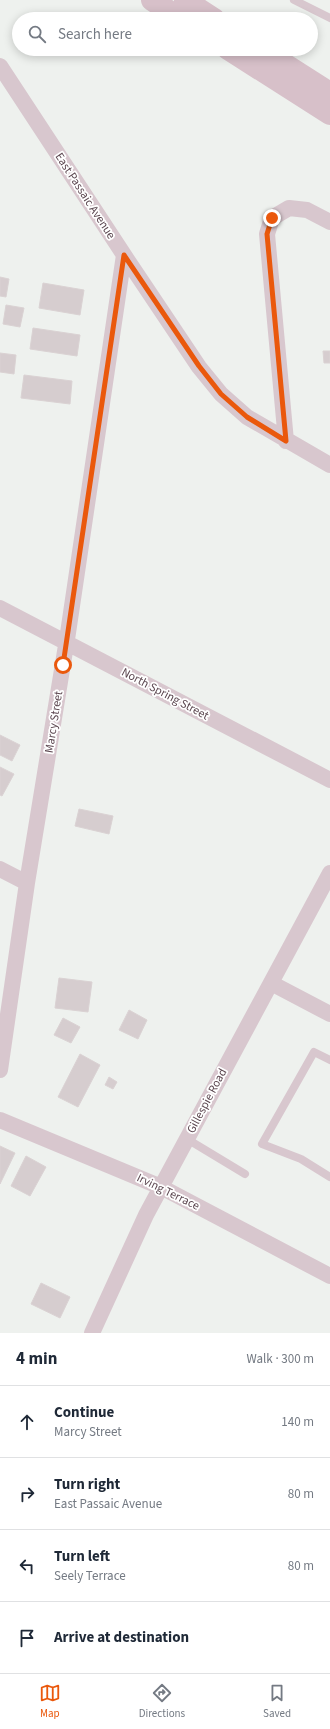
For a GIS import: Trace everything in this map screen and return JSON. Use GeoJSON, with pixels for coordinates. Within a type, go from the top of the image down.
{"type":"FeatureCollection","features":[{"type":"Feature","properties":{"kind":"main road"},"geometry":{"type":"LineString","coordinates":[[152,0],[170,12]]}},
{"type":"Feature","properties":{"kind":"main road"},"geometry":{"type":"LineString","coordinates":[[185,0],[203,12]]}},
{"type":"Feature","properties":{"kind":"main road"},"geometry":{"type":"LineString","coordinates":[[239,56],[330,114]]}},
{"type":"Feature","properties":{"kind":"main road"},"geometry":{"type":"LineString","coordinates":[[272,56],[330,93]]}},
{"type":"Feature","properties":{"kind":"street","name":"East Passaic Avenue"},"geometry":{"type":"LineString","coordinates":[[0,66],[124,255],[199,366],[221,394],[247,417],[286,441],[330,465]]}},
{"type":"Feature","properties":{"kind":"street"},"geometry":{"type":"LineString","coordinates":[[286,441],[267,234],[272,218],[289,208],[307,210],[330,222]]}},
{"type":"Feature","properties":{"kind":"street","name":"Marcy Street"},"geometry":{"type":"LineString","coordinates":[[0,1070],[27,883],[67,643],[124,255]]}},
{"type":"Feature","properties":{"kind":"street","name":"North Spring Street"},"geometry":{"type":"LineString","coordinates":[[0,608],[330,780]]}},
{"type":"Feature","properties":{"kind":"street"},"geometry":{"type":"LineString","coordinates":[[0,869],[27,883]]}},
{"type":"Feature","properties":{"kind":"street","name":"Gillespie Road"},"geometry":{"type":"LineString","coordinates":[[92,1333],[146,1215],[330,874]]}},
{"type":"Feature","properties":{"kind":"street"},"geometry":{"type":"LineString","coordinates":[[271,983],[330,1014]]}},
{"type":"Feature","properties":{"kind":"street","name":"Irving Terrace"},"geometry":{"type":"LineString","coordinates":[[0,1120],[161,1187],[330,1276]]}},
{"type":"Feature","properties":{"kind":"lane"},"geometry":{"type":"LineString","coordinates":[[294,0],[330,18]]}},
{"type":"Feature","properties":{"kind":"lane"},"geometry":{"type":"LineString","coordinates":[[330,1060],[314,1052],[262,1144],[301,1160],[330,1177]]}},
{"type":"Feature","properties":{"kind":"lane"},"geometry":{"type":"LineString","coordinates":[[186,1139],[245,1174]]}},
{"type":"Feature","properties":{"kind":"building"},"geometry":{"type":"Polygon","coordinates":[[[0,277],[9,279],[6,297],[0,296],[0,277]]]}},
{"type":"Feature","properties":{"kind":"building"},"geometry":{"type":"Polygon","coordinates":[[[43,283],[84,290],[80,315],[39,308],[43,283]]]}},
{"type":"Feature","properties":{"kind":"building"},"geometry":{"type":"Polygon","coordinates":[[[6,305],[24,308],[20,327],[3,324],[6,305]]]}},
{"type":"Feature","properties":{"kind":"building"},"geometry":{"type":"Polygon","coordinates":[[[33,328],[80,335],[77,356],[30,349],[33,328]]]}},
{"type":"Feature","properties":{"kind":"building"},"geometry":{"type":"Polygon","coordinates":[[[323,351],[330,351],[330,363],[324,363],[323,351]]]}},
{"type":"Feature","properties":{"kind":"building"},"geometry":{"type":"Polygon","coordinates":[[[0,353],[16,355],[14,374],[0,372],[0,353]]]}},
{"type":"Feature","properties":{"kind":"building"},"geometry":{"type":"Polygon","coordinates":[[[24,375],[72,381],[70,404],[21,398],[24,375]]]}},
{"type":"Feature","properties":{"kind":"building"},"geometry":{"type":"Polygon","coordinates":[[[0,735],[20,745],[12,761],[0,755],[0,735]]]}},
{"type":"Feature","properties":{"kind":"building"},"geometry":{"type":"Polygon","coordinates":[[[0,767],[14,774],[2,796],[0,795],[0,767]]]}},
{"type":"Feature","properties":{"kind":"building"},"geometry":{"type":"Polygon","coordinates":[[[79,809],[113,816],[109,834],[75,826],[79,809]]]}},
{"type":"Feature","properties":{"kind":"building"},"geometry":{"type":"Polygon","coordinates":[[[59,978],[92,982],[88,1012],[55,1008],[59,978]]]}},
{"type":"Feature","properties":{"kind":"building"},"geometry":{"type":"Polygon","coordinates":[[[129,1010],[147,1020],[138,1039],[119,1030],[129,1010]]]}},
{"type":"Feature","properties":{"kind":"building"},"geometry":{"type":"Polygon","coordinates":[[[63,1018],[80,1027],[71,1043],[54,1035],[63,1018]]]}},
{"type":"Feature","properties":{"kind":"building"},"geometry":{"type":"Polygon","coordinates":[[[80,1054],[100,1065],[78,1107],[58,1097],[80,1054]]]}},
{"type":"Feature","properties":{"kind":"building"},"geometry":{"type":"Polygon","coordinates":[[[109,1077],[117,1082],[113,1089],[105,1085],[109,1077]]]}},
{"type":"Feature","properties":{"kind":"building"},"geometry":{"type":"Polygon","coordinates":[[[0,1146],[15,1153],[0,1184],[0,1146]]]}},
{"type":"Feature","properties":{"kind":"building"},"geometry":{"type":"Polygon","coordinates":[[[26,1156],[46,1167],[30,1196],[11,1186],[26,1156]]]}},
{"type":"Feature","properties":{"kind":"building"},"geometry":{"type":"Polygon","coordinates":[[[41,1283],[70,1297],[60,1318],[31,1304],[41,1283]]]}},
{"type":"Feature","properties":{"kind":"route"},"geometry":{"type":"LineString","coordinates":[[63,665],[124,255],[199,366],[221,394],[247,417],[286,441],[267,234],[272,218]]}}]}
